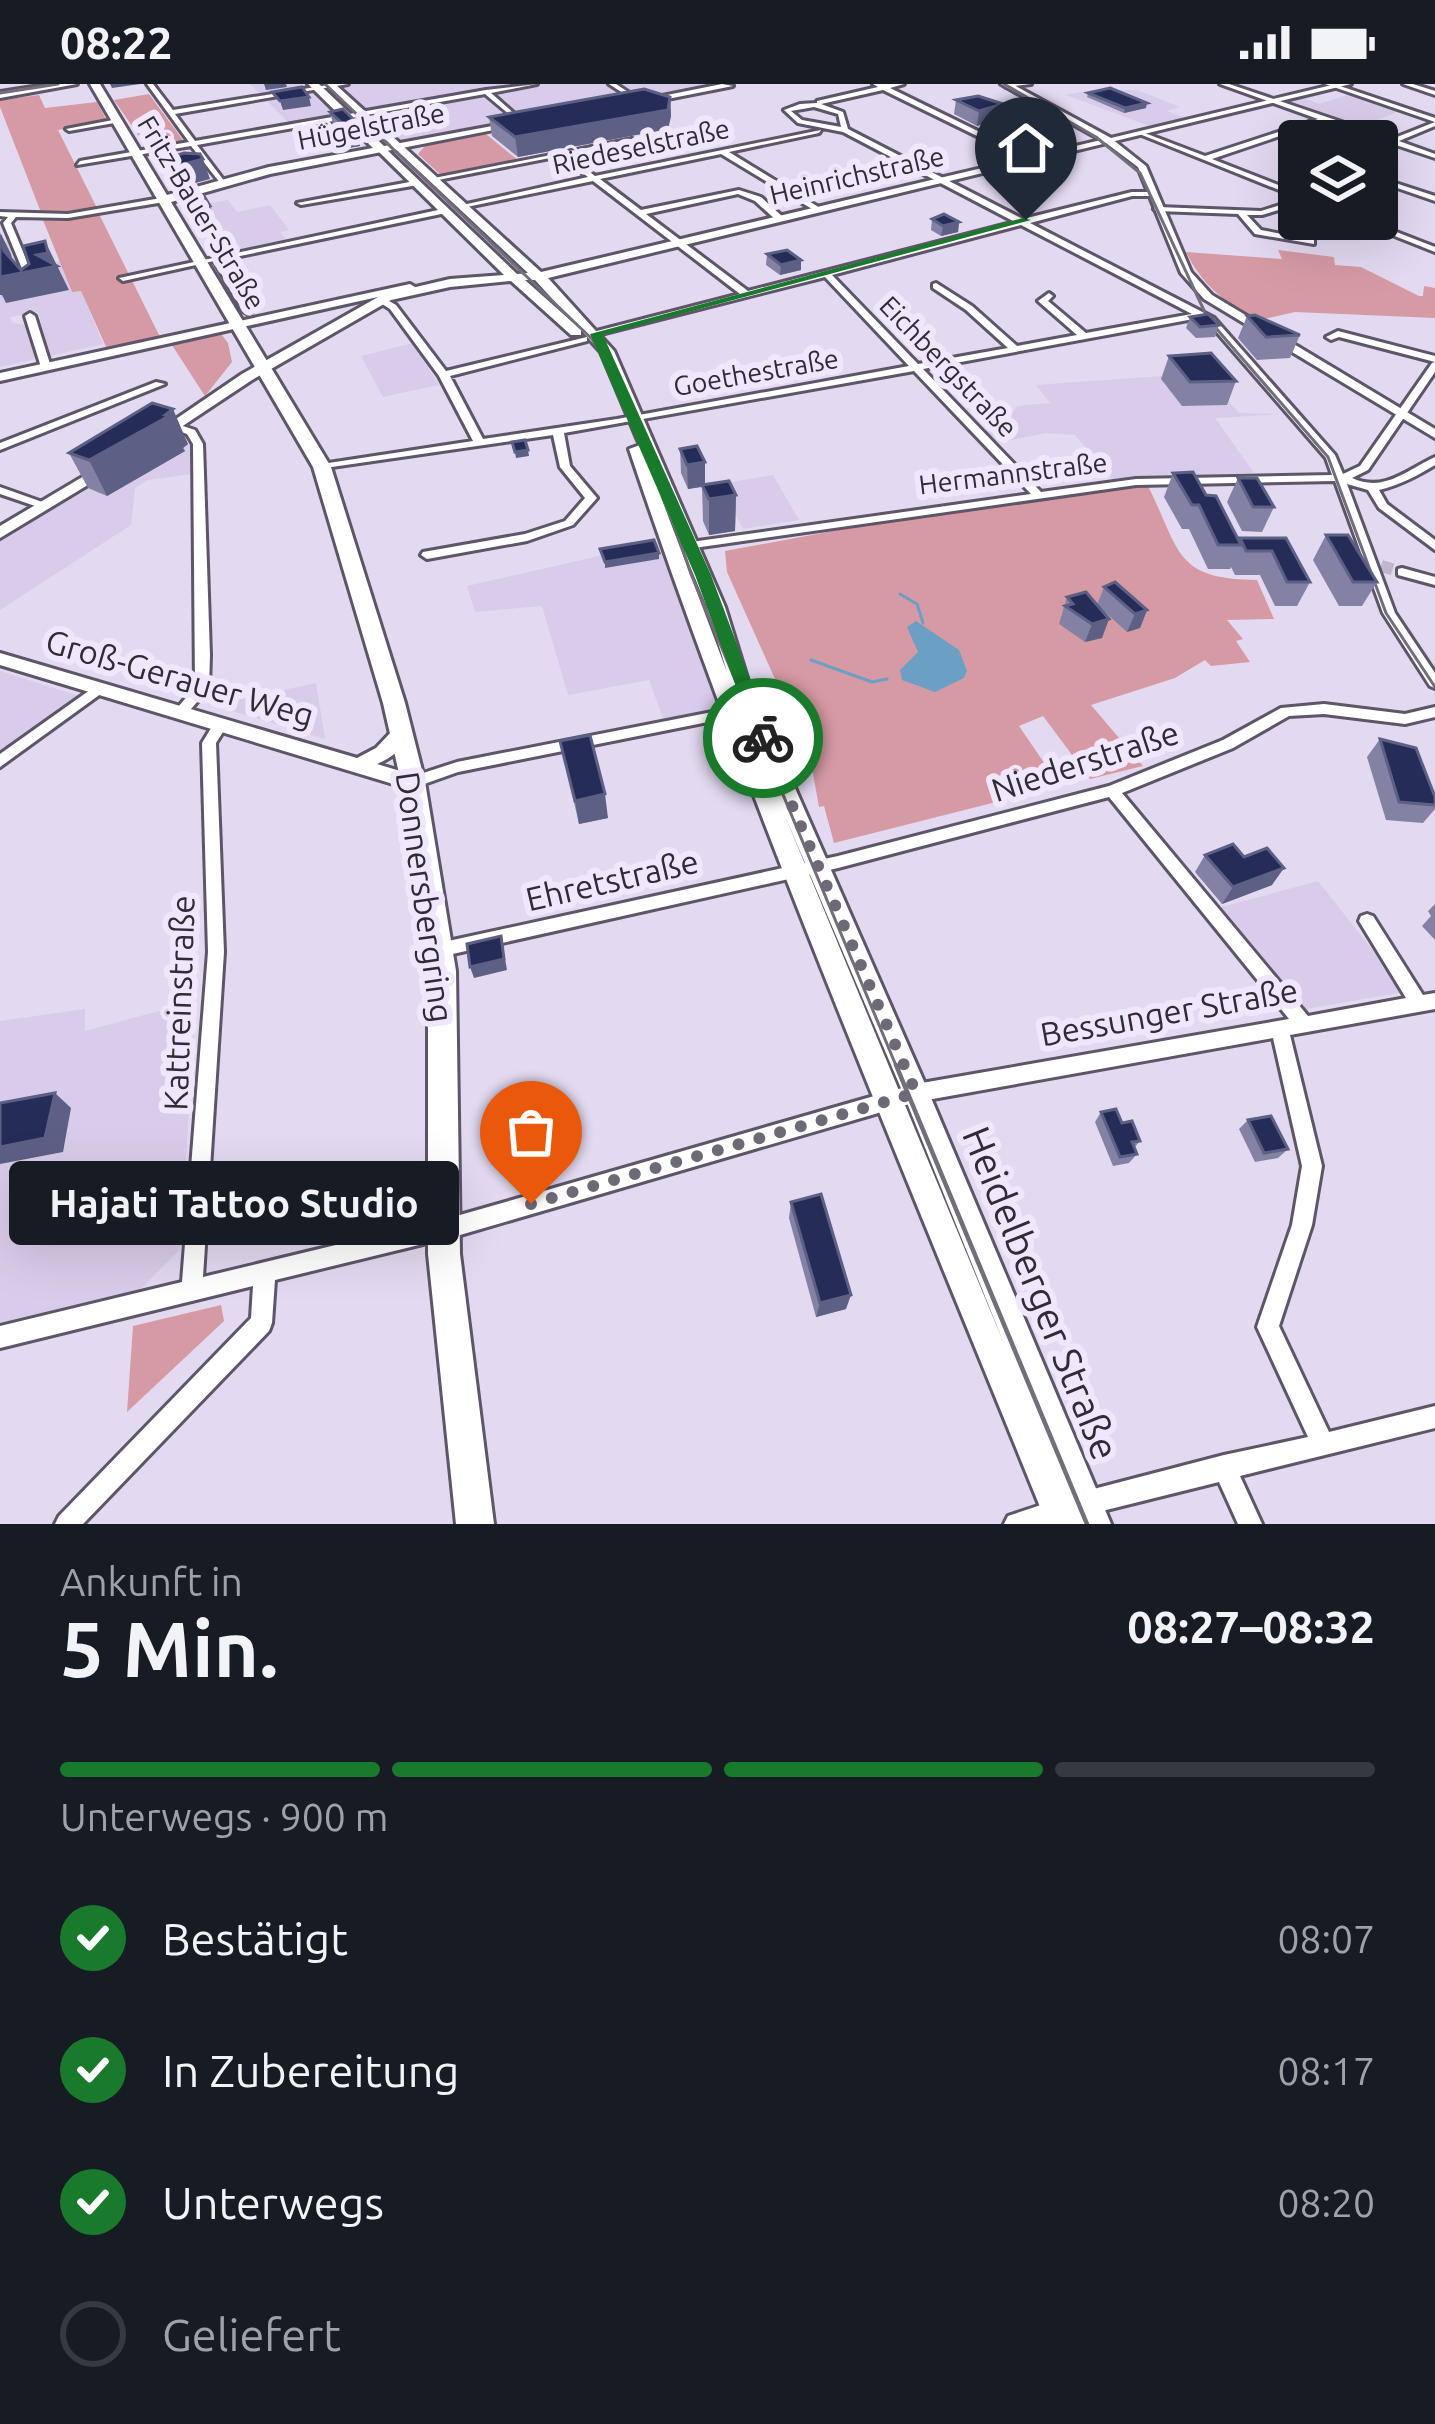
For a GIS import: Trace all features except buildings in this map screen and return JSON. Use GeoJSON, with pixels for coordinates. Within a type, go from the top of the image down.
{"type":"FeatureCollection","features":[{"type":"Feature","properties":{"kind":"main road"},"geometry":{"type":"LineString","coordinates":[[0,92],[40,84]]}},
{"type":"Feature","properties":{"kind":"main road"},"geometry":{"type":"LineString","coordinates":[[0,92],[72,84]]}},
{"type":"Feature","properties":{"kind":"main road","name":"Fritz-Bauer-Straße"},"geometry":{"type":"LineString","coordinates":[[95,84],[166,199],[210,259],[266,367]]}},
{"type":"Feature","properties":{"kind":"main road"},"geometry":{"type":"LineString","coordinates":[[328,85],[349,116],[382,150]]}},
{"type":"Feature","properties":{"kind":"main road","name":"Heidelberger Straße"},"geometry":{"type":"LineString","coordinates":[[328,85],[535,273],[590,336],[632,419],[742,711],[1076,1516]]}},
{"type":"Feature","properties":{"kind":"main road"},"geometry":{"type":"LineString","coordinates":[[1006,85],[1101,139]]}},
{"type":"Feature","properties":{"kind":"main road","name":"Heinrichstraße"},"geometry":{"type":"LineString","coordinates":[[511,275],[588,265],[1337,85]]}},
{"type":"Feature","properties":{"kind":"main road"},"geometry":{"type":"LineString","coordinates":[[620,105],[728,86]]}},
{"type":"Feature","properties":{"kind":"main road","name":"Hügelstraße"},"geometry":{"type":"LineString","coordinates":[[166,199],[221,182],[540,120]]}},
{"type":"Feature","properties":{"kind":"main road"},"geometry":{"type":"LineString","coordinates":[[422,169],[424,164],[413,153],[429,141]]}},
{"type":"Feature","properties":{"kind":"main road","name":"Heidelberger Straße"},"geometry":{"type":"LineString","coordinates":[[382,150],[492,259],[590,336]]}},
{"type":"Feature","properties":{"kind":"main road"},"geometry":{"type":"LineString","coordinates":[[470,275],[492,259]]}},
{"type":"Feature","properties":{"kind":"main road"},"geometry":{"type":"LineString","coordinates":[[141,447],[229,388],[410,286],[470,275],[511,275]]}},
{"type":"Feature","properties":{"kind":"main road"},"geometry":{"type":"LineString","coordinates":[[381,301],[450,283],[511,275]]}},
{"type":"Feature","properties":{"kind":"main road"},"geometry":{"type":"LineString","coordinates":[[229,388],[250,342]]}},
{"type":"Feature","properties":{"kind":"main road","name":"Donnersbergring"},"geometry":{"type":"LineString","coordinates":[[266,367],[322,467],[411,774],[439,950],[444,1012],[443,1229],[475,1524]]}},
{"type":"Feature","properties":{"kind":"main road"},"geometry":{"type":"LineString","coordinates":[[229,388],[278,388]]}},
{"type":"Feature","properties":{"kind":"main road"},"geometry":{"type":"LineString","coordinates":[[0,533],[121,459]]}},
{"type":"Feature","properties":{"kind":"main road","name":"Groß-Gerauer Weg"},"geometry":{"type":"LineString","coordinates":[[0,659],[342,760],[411,774]]}},
{"type":"Feature","properties":{"kind":"main road"},"geometry":{"type":"LineString","coordinates":[[366,760],[383,752],[401,734]]}},
{"type":"Feature","properties":{"kind":"main road","name":"Groß-Gerauer Weg"},"geometry":{"type":"LineString","coordinates":[[342,760],[366,760],[411,774]]}},
{"type":"Feature","properties":{"kind":"street"},"geometry":{"type":"LineString","coordinates":[[150,84],[221,182]]}},
{"type":"Feature","properties":{"kind":"street"},"geometry":{"type":"LineString","coordinates":[[80,163],[534,84]]}},
{"type":"Feature","properties":{"kind":"street"},"geometry":{"type":"LineString","coordinates":[[612,84],[640,102]]}},
{"type":"Feature","properties":{"kind":"street"},"geometry":{"type":"LineString","coordinates":[[876,84],[1030,159]]}},
{"type":"Feature","properties":{"kind":"street"},"geometry":{"type":"LineString","coordinates":[[828,129],[794,120],[787,110],[902,84]]}},
{"type":"Feature","properties":{"kind":"street"},"geometry":{"type":"LineString","coordinates":[[1006,85],[1028,84]]}},
{"type":"Feature","properties":{"kind":"street"},"geometry":{"type":"LineString","coordinates":[[1222,84],[1321,120]]}},
{"type":"Feature","properties":{"kind":"street"},"geometry":{"type":"LineString","coordinates":[[1406,84],[1435,93]]}},
{"type":"Feature","properties":{"kind":"street"},"geometry":{"type":"LineString","coordinates":[[169,113],[328,85]]}},
{"type":"Feature","properties":{"kind":"street"},"geometry":{"type":"LineString","coordinates":[[1337,85],[1435,122]]}},
{"type":"Feature","properties":{"kind":"street"},"geometry":{"type":"LineString","coordinates":[[486,89],[522,123]]}},
{"type":"Feature","properties":{"kind":"street"},"geometry":{"type":"LineString","coordinates":[[811,104],[841,113],[844,130],[1213,323],[1324,447],[1342,478],[1389,613],[1435,682]]}},
{"type":"Feature","properties":{"kind":"street"},"geometry":{"type":"LineString","coordinates":[[69,129],[118,121]]}},
{"type":"Feature","properties":{"kind":"street"},"geometry":{"type":"LineString","coordinates":[[1398,139],[1435,122]]}},
{"type":"Feature","properties":{"kind":"street","name":"Riedeselstraße"},"geometry":{"type":"LineString","coordinates":[[462,206],[828,129],[844,130]]}},
{"type":"Feature","properties":{"kind":"street"},"geometry":{"type":"LineString","coordinates":[[1140,133],[1278,188]]}},
{"type":"Feature","properties":{"kind":"street"},"geometry":{"type":"LineString","coordinates":[[1204,159],[1278,134]]}},
{"type":"Feature","properties":{"kind":"street"},"geometry":{"type":"LineString","coordinates":[[1101,139],[1142,172],[1190,279],[1243,321],[1435,434]]}},
{"type":"Feature","properties":{"kind":"street"},"geometry":{"type":"LineString","coordinates":[[433,179],[630,140]]}},
{"type":"Feature","properties":{"kind":"street"},"geometry":{"type":"LineString","coordinates":[[1398,144],[1435,156]]}},
{"type":"Feature","properties":{"kind":"street"},"geometry":{"type":"LineString","coordinates":[[722,151],[817,210]]}},
{"type":"Feature","properties":{"kind":"street"},"geometry":{"type":"LineString","coordinates":[[562,154],[746,294]]}},
{"type":"Feature","properties":{"kind":"street"},"geometry":{"type":"LineString","coordinates":[[301,203],[415,183]]}},
{"type":"Feature","properties":{"kind":"street"},"geometry":{"type":"LineString","coordinates":[[1398,186],[1435,199]]}},
{"type":"Feature","properties":{"kind":"street"},"geometry":{"type":"LineString","coordinates":[[640,213],[746,192],[780,219]]}},
{"type":"Feature","properties":{"kind":"street"},"geometry":{"type":"LineString","coordinates":[[444,375],[1018,223],[1132,194],[1152,194]]}},
{"type":"Feature","properties":{"kind":"street"},"geometry":{"type":"LineString","coordinates":[[0,214],[64,217],[166,199]]}},
{"type":"Feature","properties":{"kind":"street"},"geometry":{"type":"LineString","coordinates":[[1158,209],[1262,213],[1278,207]]}},
{"type":"Feature","properties":{"kind":"street"},"geometry":{"type":"LineString","coordinates":[[123,278],[443,211]]}},
{"type":"Feature","properties":{"kind":"street"},"geometry":{"type":"LineString","coordinates":[[1240,212],[1258,232],[1311,242]]}},
{"type":"Feature","properties":{"kind":"street"},"geometry":{"type":"LineString","coordinates":[[13,215],[7,223],[33,287]]}},
{"type":"Feature","properties":{"kind":"street"},"geometry":{"type":"LineString","coordinates":[[1398,235],[1435,250]]}},
{"type":"Feature","properties":{"kind":"street","name":"Eichbergstraße"},"geometry":{"type":"LineString","coordinates":[[826,273],[1036,493]]}},
{"type":"Feature","properties":{"kind":"street"},"geometry":{"type":"LineString","coordinates":[[0,377],[244,317],[410,286]]}},
{"type":"Feature","properties":{"kind":"street"},"geometry":{"type":"LineString","coordinates":[[936,286],[1016,350]]}},
{"type":"Feature","properties":{"kind":"street"},"geometry":{"type":"LineString","coordinates":[[1049,296],[1042,302],[1085,337]]}},
{"type":"Feature","properties":{"kind":"street"},"geometry":{"type":"LineString","coordinates":[[353,298],[393,307],[444,375],[480,443]]}},
{"type":"Feature","properties":{"kind":"street"},"geometry":{"type":"LineString","coordinates":[[30,316],[46,367]]}},
{"type":"Feature","properties":{"kind":"street","name":"Goethestraße"},"geometry":{"type":"LineString","coordinates":[[322,467],[632,419],[1196,316]]}},
{"type":"Feature","properties":{"kind":"street"},"geometry":{"type":"LineString","coordinates":[[1213,323],[1243,321]]}},
{"type":"Feature","properties":{"kind":"street"},"geometry":{"type":"LineString","coordinates":[[1331,337],[1338,334],[1435,362],[1364,468],[1342,478]]}},
{"type":"Feature","properties":{"kind":"street"},"geometry":{"type":"LineString","coordinates":[[0,447],[160,384]]}},
{"type":"Feature","properties":{"kind":"street"},"geometry":{"type":"LineString","coordinates":[[174,425],[191,432],[198,444],[203,633],[203,685],[180,713]]}},
{"type":"Feature","properties":{"kind":"street"},"geometry":{"type":"LineString","coordinates":[[427,555],[527,537],[569,523],[590,498],[565,467],[558,431]]}},
{"type":"Feature","properties":{"kind":"street"},"geometry":{"type":"LineString","coordinates":[[1342,478],[1358,488],[1373,489],[1395,484],[1435,460]]}},
{"type":"Feature","properties":{"kind":"street","name":"Hermannstraße"},"geometry":{"type":"LineString","coordinates":[[681,548],[1136,482],[1342,478]]}},
{"type":"Feature","properties":{"kind":"street"},"geometry":{"type":"LineString","coordinates":[[1373,489],[1386,509],[1435,546]]}},
{"type":"Feature","properties":{"kind":"street"},"geometry":{"type":"LineString","coordinates":[[0,490],[44,506]]}},
{"type":"Feature","properties":{"kind":"street"},"geometry":{"type":"LineString","coordinates":[[1402,572],[1435,581]]}},
{"type":"Feature","properties":{"kind":"street"},"geometry":{"type":"LineString","coordinates":[[0,762],[97,690]]}},
{"type":"Feature","properties":{"kind":"street","name":"Niederstraße"},"geometry":{"type":"LineString","coordinates":[[807,867],[1112,791],[1228,744],[1286,711],[1324,709],[1406,718],[1435,712]]}},
{"type":"Feature","properties":{"kind":"street"},"geometry":{"type":"LineString","coordinates":[[411,774],[742,711]]}},
{"type":"Feature","properties":{"kind":"street","name":"Kattreinstraße"},"geometry":{"type":"LineString","coordinates":[[192,1287],[216,952],[209,743],[221,724]]}},
{"type":"Feature","properties":{"kind":"street"},"geometry":{"type":"LineString","coordinates":[[1112,791],[1291,1025],[1312,1166],[1303,1226],[1268,1327],[1323,1444]]}},
{"type":"Feature","properties":{"kind":"street","name":"Ehretstraße"},"geometry":{"type":"LineString","coordinates":[[439,950],[807,867]]}},
{"type":"Feature","properties":{"kind":"street"},"geometry":{"type":"LineString","coordinates":[[1367,921],[1426,1002]]}},
{"type":"Feature","properties":{"kind":"street","name":"Bessunger Straße"},"geometry":{"type":"LineString","coordinates":[[0,1337],[443,1229],[903,1096],[1426,1002]]}},
{"type":"Feature","properties":{"kind":"street"},"geometry":{"type":"LineString","coordinates":[[67,1524],[261,1323],[266,1271]]}},
{"type":"Feature","properties":{"kind":"street"},"geometry":{"type":"LineString","coordinates":[[1016,1524],[1076,1516],[1224,1467],[1435,1418]]}},
{"type":"Feature","properties":{"kind":"street"},"geometry":{"type":"LineString","coordinates":[[1224,1467],[1250,1524]]}},
{"type":"Feature","properties":{"kind":"shaded area"},"geometry":{"type":"Polygon","coordinates":[[[250,84],[302,84],[341,119],[293,127],[250,84]]]}},
{"type":"Feature","properties":{"kind":"shaded area"},"geometry":{"type":"Polygon","coordinates":[[[330,84],[729,84],[399,143],[330,84]]]}},
{"type":"Feature","properties":{"kind":"shaded area"},"geometry":{"type":"Polygon","coordinates":[[[1137,90],[1180,107],[1167,111],[1188,119],[1152,127],[1066,95],[1137,90]]]}},
{"type":"Feature","properties":{"kind":"shaded area"},"geometry":{"type":"Polygon","coordinates":[[[149,94],[185,143],[148,149],[114,100],[149,94]]]}},
{"type":"Feature","properties":{"kind":"shaded area"},"geometry":{"type":"Polygon","coordinates":[[[1351,94],[1399,111],[1378,120],[1328,120],[1278,104],[1303,98],[1319,104],[1351,94]]]}},
{"type":"Feature","properties":{"kind":"shaded area"},"geometry":{"type":"Polygon","coordinates":[[[39,95],[45,108],[97,102],[107,121],[58,130],[98,210],[42,215],[0,107],[0,100],[39,95]]]}},
{"type":"Feature","properties":{"kind":"shaded area"},"geometry":{"type":"Polygon","coordinates":[[[486,134],[519,161],[442,176],[418,154],[425,146],[486,134]]]}},
{"type":"Feature","properties":{"kind":"shaded area"},"geometry":{"type":"Polygon","coordinates":[[[228,200],[237,212],[270,205],[289,230],[280,232],[286,240],[219,254],[189,207],[228,200]]]}},
{"type":"Feature","properties":{"kind":"shaded area"},"geometry":{"type":"Polygon","coordinates":[[[99,214],[161,339],[108,351],[81,291],[72,292],[43,220],[99,214]]]}},
{"type":"Feature","properties":{"kind":"shaded area"},"geometry":{"type":"Polygon","coordinates":[[[9,241],[15,259],[26,258],[30,267],[60,261],[72,291],[81,290],[103,344],[50,356],[38,312],[10,317],[12,323],[26,325],[35,359],[0,367],[0,243],[9,241]]]}},
{"type":"Feature","properties":{"kind":"shaded area"},"geometry":{"type":"Polygon","coordinates":[[[1278,250],[1334,257],[1335,265],[1361,267],[1419,296],[1424,286],[1435,288],[1435,318],[1295,312],[1255,321],[1215,291],[1186,252],[1282,259],[1278,250]]]}},
{"type":"Feature","properties":{"kind":"shaded area"},"geometry":{"type":"Polygon","coordinates":[[[219,331],[228,343],[232,362],[205,396],[170,342],[219,331]]]}},
{"type":"Feature","properties":{"kind":"shaded area"},"geometry":{"type":"Polygon","coordinates":[[[413,343],[439,385],[383,397],[361,356],[413,343]]]}},
{"type":"Feature","properties":{"kind":"shaded area"},"geometry":{"type":"Polygon","coordinates":[[[1204,373],[1239,413],[1283,414],[1215,418],[1254,473],[1112,479],[1075,435],[1047,433],[996,443],[984,431],[1009,425],[1006,421],[1017,406],[1050,403],[1036,385],[1204,373]]]}},
{"type":"Feature","properties":{"kind":"shaded area"},"geometry":{"type":"Polygon","coordinates":[[[166,434],[197,442],[199,473],[148,480],[135,488],[131,525],[0,610],[0,538],[166,434]]]}},
{"type":"Feature","properties":{"kind":"shaded area"},"geometry":{"type":"Polygon","coordinates":[[[773,475],[799,520],[743,529],[720,484],[773,475]]]}},
{"type":"Feature","properties":{"kind":"shaded area"},"geometry":{"type":"Polygon","coordinates":[[[1147,484],[1175,544],[1194,567],[1209,574],[1257,580],[1274,619],[1227,620],[1243,639],[1236,641],[1250,662],[1211,666],[1205,660],[1175,678],[1091,705],[1143,766],[1090,779],[1043,716],[1019,726],[1060,786],[834,843],[824,806],[819,807],[810,757],[727,572],[725,551],[962,507],[1147,484]]]}},
{"type":"Feature","properties":{"kind":"shaded area"},"geometry":{"type":"Polygon","coordinates":[[[669,540],[734,713],[666,726],[649,680],[568,695],[542,606],[475,612],[467,586],[669,540]]]}},
{"type":"Feature","properties":{"kind":"shaded area"},"geometry":{"type":"Polygon","coordinates":[[[0,671],[79,696],[0,756],[0,671]]]}},
{"type":"Feature","properties":{"kind":"shaded area"},"geometry":{"type":"Polygon","coordinates":[[[316,683],[325,739],[218,704],[316,683]]]}},
{"type":"Feature","properties":{"kind":"shaded area"},"geometry":{"type":"Polygon","coordinates":[[[1318,881],[1401,986],[1399,993],[1306,1009],[1296,1006],[1215,909],[1318,881]]]}},
{"type":"Feature","properties":{"kind":"shaded area"},"geometry":{"type":"Polygon","coordinates":[[[196,1001],[180,1249],[126,1304],[0,1337],[0,1021],[85,1009],[85,1031],[196,1001]]]}},
{"type":"Feature","properties":{"kind":"shaded area"},"geometry":{"type":"Polygon","coordinates":[[[221,1305],[224,1321],[127,1412],[133,1326],[221,1305]]]}},
{"type":"Feature","properties":{"kind":"water"},"geometry":{"type":"Polygon","coordinates":[[[916,621],[959,650],[967,671],[964,678],[935,692],[902,680],[900,670],[918,652],[907,627],[916,621]]]}},
{"type":"Feature","properties":{"kind":"waterway"},"geometry":{"type":"LineString","coordinates":[[900,594],[917,604],[923,623]]}},
{"type":"Feature","properties":{"kind":"waterway"},"geometry":{"type":"LineString","coordinates":[[811,660],[872,682],[887,679]]}},
{"type":"Feature","properties":{"kind":"tunnel"},"geometry":{"type":"LineString","coordinates":[[1381,566],[1402,572]]}},
{"type":"Feature","properties":{"kind":"tram line"},"geometry":{"type":"LineString","coordinates":[[0,93],[58,84]]}},
{"type":"Feature","properties":{"kind":"tram line"},"geometry":{"type":"LineString","coordinates":[[325,84],[592,339],[622,388],[650,452],[691,574],[897,1068]]}},
{"type":"Feature","properties":{"kind":"tram line"},"geometry":{"type":"LineString","coordinates":[[1004,84],[1096,137],[1140,173],[1208,319],[1328,457],[1386,613],[1435,687]]}},
{"type":"Feature","properties":{"kind":"tram line"},"geometry":{"type":"LineString","coordinates":[[896,1065],[1087,1524]]}},
{"type":"Feature","properties":{"kind":"way so far"},"geometry":{"type":"LineString","coordinates":[[531,1204],[916,1093],[763,738]]}},
{"type":"Feature","properties":{"kind":"place","name":"Hajati Tattoo Studio"},"geometry":{"type":"Point","coordinates":[531,1204]}},
{"type":"Feature","properties":{"kind":"route"},"geometry":{"type":"LineString","coordinates":[[763,738],[703,575],[596,334],[1026,220]]}}]}
